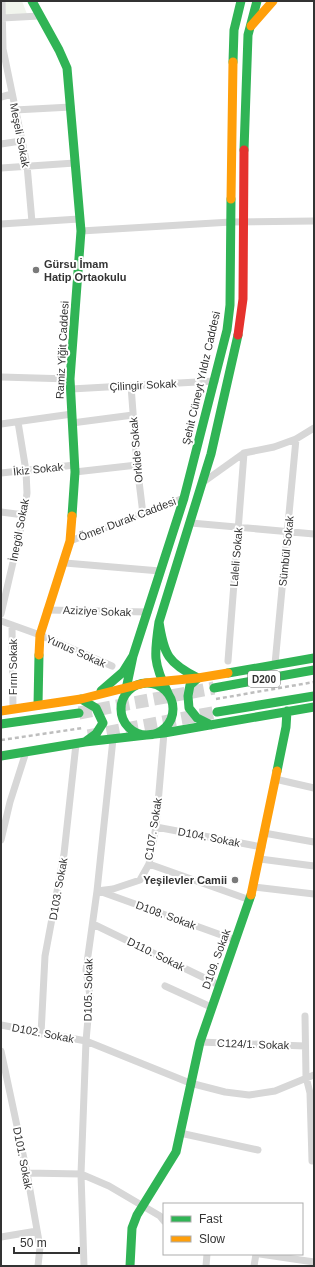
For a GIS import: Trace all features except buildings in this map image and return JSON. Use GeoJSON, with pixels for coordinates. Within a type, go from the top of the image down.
{"type":"FeatureCollection","features":[{"type":"Feature","properties":{"kind":"main road","name":"Ramiz Yiğit Caddesi"},"geometry":{"type":"LineString","coordinates":[[32,1],[39,16],[61,50],[68,68],[81,231],[70,378],[75,468],[70,540],[65,563],[47,610],[40,635],[38,705]]}},
{"type":"Feature","properties":{"kind":"main road","name":"Şehit Cüneyt Yıldız Caddesi"},"geometry":{"type":"LineString","coordinates":[[133,656],[184,498],[227,330],[230,305],[233,53],[234,30],[241,1]]}},
{"type":"Feature","properties":{"kind":"main road"},"geometry":{"type":"LineString","coordinates":[[133,656],[121,708],[125,723],[136,732],[150,734],[158,732],[170,722],[173,707],[157,671],[155,650],[159,622],[202,484],[239,330],[243,299],[245,88],[248,34],[257,1]]}},
{"type":"Feature","properties":{"kind":"main road"},"geometry":{"type":"LineString","coordinates":[[251,26],[273,1]]}},
{"type":"Feature","properties":{"kind":"main road"},"geometry":{"type":"LineString","coordinates":[[159,622],[162,649],[167,657],[173,665],[198,678]]}},
{"type":"Feature","properties":{"kind":"main road"},"geometry":{"type":"LineString","coordinates":[[98,694],[122,672],[133,656]]}},
{"type":"Feature","properties":{"kind":"main road"},"geometry":{"type":"LineString","coordinates":[[1,711],[81,699],[98,694],[126,690],[137,684],[198,678],[314,658]]}},
{"type":"Feature","properties":{"kind":"main road","name":"D200"},"geometry":{"type":"LineString","coordinates":[[214,688],[314,670]]}},
{"type":"Feature","properties":{"kind":"main road"},"geometry":{"type":"LineString","coordinates":[[198,678],[190,685],[188,696],[189,708],[197,718],[212,725]]}},
{"type":"Feature","properties":{"kind":"main road"},"geometry":{"type":"LineString","coordinates":[[145,683],[153,683],[168,693]]}},
{"type":"Feature","properties":{"kind":"main road","name":"D200"},"geometry":{"type":"LineString","coordinates":[[217,712],[314,696]]}},
{"type":"Feature","properties":{"kind":"main road"},"geometry":{"type":"LineString","coordinates":[[1,756],[82,741],[96,734],[103,723],[99,711],[92,703],[81,699]]}},
{"type":"Feature","properties":{"kind":"main road"},"geometry":{"type":"LineString","coordinates":[[1,750],[164,733],[314,707]]}},
{"type":"Feature","properties":{"kind":"main road","name":"D109. Sokak"},"geometry":{"type":"LineString","coordinates":[[130,1266],[132,1228],[136,1215],[143,1207],[176,1152],[200,1042],[218,985],[254,887],[286,727],[287,711]]}},
{"type":"Feature","properties":{"kind":"main road"},"geometry":{"type":"LineString","coordinates":[[1,724],[80,712]]}},
{"type":"Feature","properties":{"kind":"street","name":"Meşeli Sokak"},"geometry":{"type":"LineString","coordinates":[[2,1],[2,49],[4,74],[12,94],[27,165],[32,222]]}},
{"type":"Feature","properties":{"kind":"street"},"geometry":{"type":"LineString","coordinates":[[2,18],[39,16]]}},
{"type":"Feature","properties":{"kind":"street"},"geometry":{"type":"LineString","coordinates":[[1,97],[12,94]]}},
{"type":"Feature","properties":{"kind":"street"},"geometry":{"type":"LineString","coordinates":[[15,110],[71,107]]}},
{"type":"Feature","properties":{"kind":"street"},"geometry":{"type":"LineString","coordinates":[[1,144],[21,141]]}},
{"type":"Feature","properties":{"kind":"street"},"geometry":{"type":"LineString","coordinates":[[1,168],[27,165],[75,163]]}},
{"type":"Feature","properties":{"kind":"street"},"geometry":{"type":"LineString","coordinates":[[1,224],[79,219]]}},
{"type":"Feature","properties":{"kind":"street"},"geometry":{"type":"LineString","coordinates":[[81,231],[231,222],[314,221]]}},
{"type":"Feature","properties":{"kind":"street"},"geometry":{"type":"LineString","coordinates":[[1,377],[70,378]]}},
{"type":"Feature","properties":{"kind":"street","name":"Çilingir Sokak"},"geometry":{"type":"LineString","coordinates":[[70,389],[215,381]]}},
{"type":"Feature","properties":{"kind":"street","name":"Orkide Sokak"},"geometry":{"type":"LineString","coordinates":[[131,386],[137,466],[143,514]]}},
{"type":"Feature","properties":{"kind":"street"},"geometry":{"type":"LineString","coordinates":[[1,424],[133,415]]}},
{"type":"Feature","properties":{"kind":"street","name":"İnegöl Sokak"},"geometry":{"type":"LineString","coordinates":[[1,614],[24,515],[27,493],[26,471],[18,422]]}},
{"type":"Feature","properties":{"kind":"street"},"geometry":{"type":"LineString","coordinates":[[202,484],[244,453],[274,447],[296,439],[314,428]]}},
{"type":"Feature","properties":{"kind":"street","name":"Sümbül Sokak"},"geometry":{"type":"LineString","coordinates":[[275,664],[296,439]]}},
{"type":"Feature","properties":{"kind":"street","name":"Laleli Sokak"},"geometry":{"type":"LineString","coordinates":[[228,661],[244,453]]}},
{"type":"Feature","properties":{"kind":"street","name":"İkiz Sokak"},"geometry":{"type":"LineString","coordinates":[[1,473],[137,466]]}},
{"type":"Feature","properties":{"kind":"street","name":"Ömer Durak Caddesi"},"geometry":{"type":"LineString","coordinates":[[70,540],[184,498]]}},
{"type":"Feature","properties":{"kind":"street"},"geometry":{"type":"LineString","coordinates":[[1,512],[24,515]]}},
{"type":"Feature","properties":{"kind":"street"},"geometry":{"type":"LineString","coordinates":[[191,523],[314,534]]}},
{"type":"Feature","properties":{"kind":"street"},"geometry":{"type":"LineString","coordinates":[[65,563],[160,571]]}},
{"type":"Feature","properties":{"kind":"street","name":"Aziziye Sokak"},"geometry":{"type":"LineString","coordinates":[[47,610],[148,612]]}},
{"type":"Feature","properties":{"kind":"street","name":"Yunus Sokak"},"geometry":{"type":"LineString","coordinates":[[1,621],[40,635],[112,666]]}},
{"type":"Feature","properties":{"kind":"street","name":"Fırın Sokak"},"geometry":{"type":"LineString","coordinates":[[12,625],[13,709]]}},
{"type":"Feature","properties":{"kind":"street","name":"C107. Sokak"},"geometry":{"type":"LineString","coordinates":[[97,891],[113,889],[140,880],[149,864],[156,827],[164,733]]}},
{"type":"Feature","properties":{"kind":"street","name":"D105. Sokak"},"geometry":{"type":"LineString","coordinates":[[84,1266],[81,1174],[86,1041],[90,996],[86,970],[97,891],[113,739]]}},
{"type":"Feature","properties":{"kind":"street","name":"D103. Sokak"},"geometry":{"type":"LineString","coordinates":[[41,1034],[45,956],[64,854],[82,741]]}},
{"type":"Feature","properties":{"kind":"street"},"geometry":{"type":"LineString","coordinates":[[1,840],[10,802],[26,752]]}},
{"type":"Feature","properties":{"kind":"street"},"geometry":{"type":"LineString","coordinates":[[275,780],[314,788]]}},
{"type":"Feature","properties":{"kind":"street","name":"D104. Sokak"},"geometry":{"type":"LineString","coordinates":[[156,827],[262,847]]}},
{"type":"Feature","properties":{"kind":"street"},"geometry":{"type":"LineString","coordinates":[[264,833],[314,842]]}},
{"type":"Feature","properties":{"kind":"street"},"geometry":{"type":"LineString","coordinates":[[260,859],[314,866]]}},
{"type":"Feature","properties":{"kind":"street"},"geometry":{"type":"LineString","coordinates":[[149,864],[250,900]]}},
{"type":"Feature","properties":{"kind":"street"},"geometry":{"type":"LineString","coordinates":[[254,887],[314,894]]}},
{"type":"Feature","properties":{"kind":"street","name":"D108. Sokak"},"geometry":{"type":"LineString","coordinates":[[97,891],[235,940]]}},
{"type":"Feature","properties":{"kind":"street","name":"D110. Sokak"},"geometry":{"type":"LineString","coordinates":[[93,924],[218,985]]}},
{"type":"Feature","properties":{"kind":"street"},"geometry":{"type":"LineString","coordinates":[[165,986],[211,1007]]}},
{"type":"Feature","properties":{"kind":"street"},"geometry":{"type":"LineString","coordinates":[[305,1016],[306,1077],[310,1093],[312,1161]]}},
{"type":"Feature","properties":{"kind":"street","name":"D102. Sokak"},"geometry":{"type":"LineString","coordinates":[[1,1025],[41,1034],[86,1041],[190,1083],[225,1092],[249,1095],[275,1092],[306,1077],[314,1075]]}},
{"type":"Feature","properties":{"kind":"street","name":"C124/1. Sokak"},"geometry":{"type":"LineString","coordinates":[[200,1042],[305,1046]]}},
{"type":"Feature","properties":{"kind":"street","name":"D101. Sokak"},"geometry":{"type":"LineString","coordinates":[[1,1051],[27,1173],[40,1247],[38,1266]]}},
{"type":"Feature","properties":{"kind":"street"},"geometry":{"type":"LineString","coordinates":[[180,1133],[258,1150]]}},
{"type":"Feature","properties":{"kind":"street"},"geometry":{"type":"LineString","coordinates":[[27,1173],[81,1174],[109,1186],[163,1220]]}},
{"type":"Feature","properties":{"kind":"street"},"geometry":{"type":"LineString","coordinates":[[1,1237],[37,1231]]}},
{"type":"Feature","properties":{"kind":"street"},"geometry":{"type":"LineString","coordinates":[[206,1266],[207,1255]]}},
{"type":"Feature","properties":{"kind":"street"},"geometry":{"type":"LineString","coordinates":[[254,1266],[256,1255]]}},
{"type":"Feature","properties":{"kind":"street"},"geometry":{"type":"LineString","coordinates":[[267,1255],[314,1262]]}},
{"type":"Feature","properties":{"kind":"shaded area"},"geometry":{"type":"Polygon","coordinates":[[[5,1],[22,1],[27,14],[5,15],[5,1]]]}},
{"type":"Feature","properties":{"kind":"tunnel"},"geometry":{"type":"LineString","coordinates":[[79,713],[214,688]]}},
{"type":"Feature","properties":{"kind":"tunnel"},"geometry":{"type":"LineString","coordinates":[[88,736],[217,712]]}},
{"type":"Feature","properties":{"kind":"railway"},"geometry":{"type":"LineString","coordinates":[[216,699],[314,682]]}},
{"type":"Feature","properties":{"kind":"railway"},"geometry":{"type":"LineString","coordinates":[[1,740],[83,728]]}},
{"type":"Feature","properties":{"kind":"traffic: fast"},"geometry":{"type":"LineString","coordinates":[[32,1],[59,50],[67,68],[81,231],[70,379],[75,472],[72,516]]}},
{"type":"Feature","properties":{"kind":"traffic: fast"},"geometry":{"type":"LineString","coordinates":[[233,62],[234,30],[241,1]]}},
{"type":"Feature","properties":{"kind":"traffic: fast"},"geometry":{"type":"LineString","coordinates":[[244,150],[248,35],[257,1]]}},
{"type":"Feature","properties":{"kind":"traffic: fast"},"geometry":{"type":"LineString","coordinates":[[125,694],[133,656],[184,498],[227,330],[230,305],[231,199]]}},
{"type":"Feature","properties":{"kind":"traffic: fast"},"geometry":{"type":"LineString","coordinates":[[168,693],[163,683],[156,659],[156,643],[159,622],[211,454],[238,335]]}},
{"type":"Feature","properties":{"kind":"traffic: fast"},"geometry":{"type":"LineString","coordinates":[[159,622],[163,643],[169,657],[180,668],[198,678],[190,685],[188,696],[189,708],[197,718],[211,725]]}},
{"type":"Feature","properties":{"kind":"traffic: fast"},"geometry":{"type":"LineString","coordinates":[[38,705],[39,655]]}},
{"type":"Feature","properties":{"kind":"traffic: fast"},"geometry":{"type":"LineString","coordinates":[[101,691],[123,672],[133,656]]}},
{"type":"Feature","properties":{"kind":"traffic: fast"},"geometry":{"type":"LineString","coordinates":[[228,673],[314,658]]}},
{"type":"Feature","properties":{"kind":"traffic: fast"},"geometry":{"type":"LineString","coordinates":[[214,688],[314,670]]}},
{"type":"Feature","properties":{"kind":"traffic: fast"},"geometry":{"type":"LineString","coordinates":[[147,683],[161,687],[169,695],[173,709],[169,723],[161,731],[147,735],[133,731],[125,723],[121,709],[125,695],[133,687],[147,683]]}},
{"type":"Feature","properties":{"kind":"traffic: fast"},"geometry":{"type":"LineString","coordinates":[[217,712],[314,696]]}},
{"type":"Feature","properties":{"kind":"traffic: fast"},"geometry":{"type":"LineString","coordinates":[[81,699],[96,708],[103,723],[96,734],[85,742]]}},
{"type":"Feature","properties":{"kind":"traffic: fast"},"geometry":{"type":"LineString","coordinates":[[1,756],[85,742],[164,733],[314,707]]}},
{"type":"Feature","properties":{"kind":"traffic: fast"},"geometry":{"type":"LineString","coordinates":[[277,771],[286,727],[287,711]]}},
{"type":"Feature","properties":{"kind":"traffic: fast"},"geometry":{"type":"LineString","coordinates":[[1,724],[79,713]]}},
{"type":"Feature","properties":{"kind":"traffic: fast"},"geometry":{"type":"LineString","coordinates":[[130,1266],[132,1228],[137,1215],[176,1152],[200,1042],[251,895]]}},
{"type":"Feature","properties":{"kind":"traffic: slow"},"geometry":{"type":"LineString","coordinates":[[251,26],[273,1]]}},
{"type":"Feature","properties":{"kind":"traffic: slow"},"geometry":{"type":"LineString","coordinates":[[231,199],[233,62]]}},
{"type":"Feature","properties":{"kind":"traffic: slow"},"geometry":{"type":"LineString","coordinates":[[39,655],[40,635],[70,541],[72,516]]}},
{"type":"Feature","properties":{"kind":"traffic: slow"},"geometry":{"type":"LineString","coordinates":[[1,711],[81,699],[145,683],[198,678],[228,673]]}},
{"type":"Feature","properties":{"kind":"traffic: slow"},"geometry":{"type":"LineString","coordinates":[[251,895],[277,771]]}},
{"type":"Feature","properties":{"kind":"traffic: jam"},"geometry":{"type":"LineString","coordinates":[[238,335],[243,299],[244,150]]}},
{"type":"Feature","properties":{"kind":"place","name":"Gürsu İmam Hatip Ortaokulu"},"geometry":{"type":"Point","coordinates":[36,270]}},
{"type":"Feature","properties":{"kind":"place","name":"Yeşilevler Camii"},"geometry":{"type":"Point","coordinates":[235,880]}}]}
